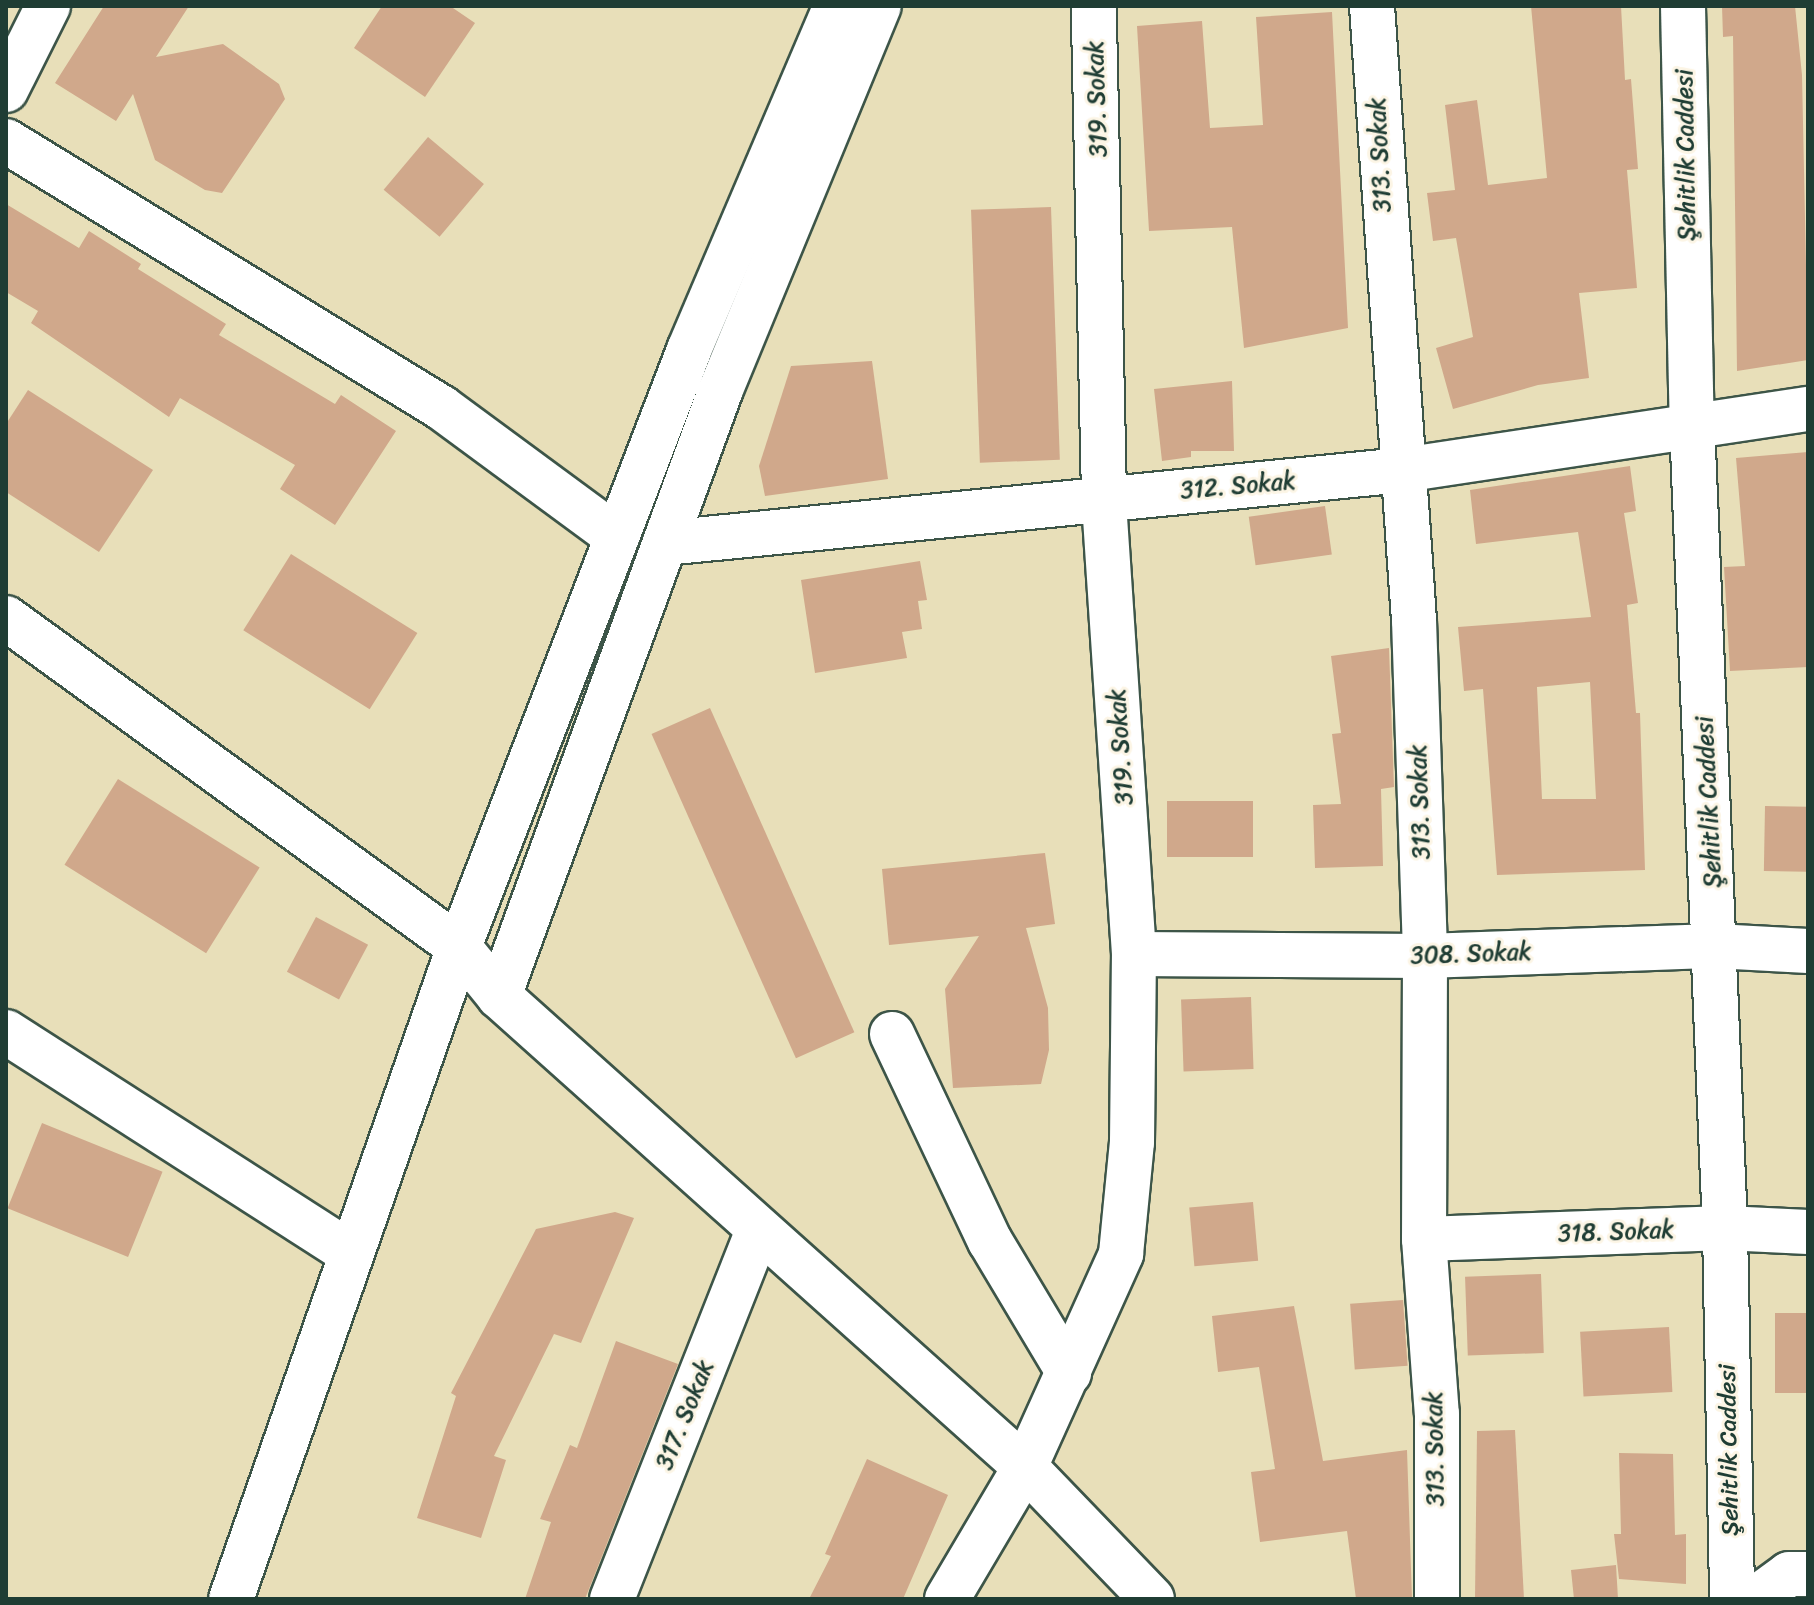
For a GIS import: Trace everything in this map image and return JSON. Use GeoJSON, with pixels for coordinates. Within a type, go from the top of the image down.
{"type":"FeatureCollection","features":[{"type":"Feature","properties":{"kind":"street"},"geometry":{"type":"LineString","coordinates":[[6,90],[48,6]]}},
{"type":"Feature","properties":{"kind":"street"},"geometry":{"type":"LineString","coordinates":[[231,1599],[459,947],[689,350],[836,6]]}},
{"type":"Feature","properties":{"kind":"street"},"geometry":{"type":"LineString","coordinates":[[499,996],[721,389],[879,6]]}},
{"type":"Feature","properties":{"kind":"street","name":"319. Sokak"},"geometry":{"type":"LineString","coordinates":[[947,1599],[1025,1467],[1121,1254],[1132,1142],[1134,954],[1104,497],[1094,6]]}},
{"type":"Feature","properties":{"kind":"street","name":"313. Sokak"},"geometry":{"type":"LineString","coordinates":[[1372,6],[1414,620],[1425,956],[1424,1239],[1437,1414],[1437,1599]]}},
{"type":"Feature","properties":{"kind":"street","name":"Şehitlik Caddesi"},"geometry":{"type":"LineString","coordinates":[[1683,6],[1692,424],[1725,1228],[1732,1599]]}},
{"type":"Feature","properties":{"kind":"street"},"geometry":{"type":"LineString","coordinates":[[6,141],[442,408],[617,537]]}},
{"type":"Feature","properties":{"kind":"street","name":"312. Sokak"},"geometry":{"type":"LineString","coordinates":[[665,543],[1104,497],[1403,470],[1692,424],[1808,409]]}},
{"type":"Feature","properties":{"kind":"street"},"geometry":{"type":"LineString","coordinates":[[6,618],[459,947],[499,996],[1025,1467],[1152,1599]]}},
{"type":"Feature","properties":{"kind":"street","name":"308. Sokak"},"geometry":{"type":"LineString","coordinates":[[1134,954],[1425,956],[1715,946],[1808,951]]}},
{"type":"Feature","properties":{"kind":"street"},"geometry":{"type":"LineString","coordinates":[[6,1032],[350,1253]]}},
{"type":"Feature","properties":{"kind":"street"},"geometry":{"type":"LineString","coordinates":[[892,1034],[990,1241],[1069,1373]]}},
{"type":"Feature","properties":{"kind":"street","name":"318. Sokak"},"geometry":{"type":"LineString","coordinates":[[1424,1239],[1725,1228],[1808,1232]]}},
{"type":"Feature","properties":{"kind":"street","name":"317. Sokak"},"geometry":{"type":"LineString","coordinates":[[612,1599],[758,1231]]}},
{"type":"Feature","properties":{"kind":"street"},"geometry":{"type":"LineString","coordinates":[[1755,1599],[1789,1574],[1808,1574]]}},
{"type":"Feature","properties":{"kind":"building"},"geometry":{"type":"Polygon","coordinates":[[[104,6],[189,6],[156,57],[223,44],[279,84],[285,99],[222,193],[205,190],[155,160],[133,94],[116,121],[55,83],[104,6]]]}},
{"type":"Feature","properties":{"kind":"building"},"geometry":{"type":"Polygon","coordinates":[[[382,6],[450,6],[475,23],[425,97],[354,48],[382,6]]]}},
{"type":"Feature","properties":{"kind":"building"},"geometry":{"type":"Polygon","coordinates":[[[1531,6],[1621,6],[1625,80],[1631,79],[1638,169],[1627,170],[1637,288],[1579,293],[1589,378],[1538,385],[1453,409],[1436,348],[1473,337],[1456,238],[1433,241],[1427,193],[1455,190],[1445,105],[1477,100],[1488,185],[1547,178],[1531,6]]]}},
{"type":"Feature","properties":{"kind":"building"},"geometry":{"type":"Polygon","coordinates":[[[1722,6],[1795,6],[1802,75],[1808,360],[1737,371],[1733,36],[1723,37],[1722,6]]]}},
{"type":"Feature","properties":{"kind":"building"},"geometry":{"type":"Polygon","coordinates":[[[1332,12],[1348,328],[1244,348],[1232,227],[1149,231],[1137,26],[1202,21],[1210,128],[1263,125],[1256,17],[1332,12]]]}},
{"type":"Feature","properties":{"kind":"building"},"geometry":{"type":"Polygon","coordinates":[[[428,137],[484,184],[440,237],[384,190],[428,137]]]}},
{"type":"Feature","properties":{"kind":"building"},"geometry":{"type":"Polygon","coordinates":[[[6,204],[79,248],[89,231],[141,264],[138,269],[226,324],[219,335],[335,404],[341,395],[396,431],[335,525],[280,489],[295,465],[180,398],[169,417],[31,323],[38,311],[6,292],[6,204]]]}},
{"type":"Feature","properties":{"kind":"building"},"geometry":{"type":"Polygon","coordinates":[[[1051,207],[1060,460],[980,463],[971,210],[1051,207]]]}},
{"type":"Feature","properties":{"kind":"building"},"geometry":{"type":"Polygon","coordinates":[[[872,361],[888,479],[765,496],[759,466],[791,366],[872,361]]]}},
{"type":"Feature","properties":{"kind":"building"},"geometry":{"type":"Polygon","coordinates":[[[1232,381],[1234,451],[1191,451],[1191,457],[1162,461],[1154,389],[1232,381]]]}},
{"type":"Feature","properties":{"kind":"building"},"geometry":{"type":"Polygon","coordinates":[[[28,390],[153,470],[99,552],[6,492],[6,424],[28,390]]]}},
{"type":"Feature","properties":{"kind":"building"},"geometry":{"type":"Polygon","coordinates":[[[1808,452],[1808,667],[1730,671],[1724,567],[1745,566],[1736,458],[1808,452]]]}},
{"type":"Feature","properties":{"kind":"building"},"geometry":{"type":"Polygon","coordinates":[[[1630,466],[1636,511],[1624,513],[1638,603],[1627,605],[1636,713],[1640,713],[1645,870],[1497,875],[1483,689],[1464,691],[1458,627],[1591,617],[1578,532],[1476,544],[1470,490],[1630,466]],[[1590,682],[1537,687],[1542,799],[1596,799],[1590,682]]]}},
{"type":"Feature","properties":{"kind":"building"},"geometry":{"type":"Polygon","coordinates":[[[1325,506],[1332,555],[1256,565],[1249,517],[1325,506]]]}},
{"type":"Feature","properties":{"kind":"building"},"geometry":{"type":"Polygon","coordinates":[[[291,554],[417,633],[370,709],[243,630],[291,554]]]}},
{"type":"Feature","properties":{"kind":"building"},"geometry":{"type":"Polygon","coordinates":[[[920,561],[927,600],[918,601],[922,629],[902,632],[907,658],[815,673],[801,580],[920,561]]]}},
{"type":"Feature","properties":{"kind":"building"},"geometry":{"type":"Polygon","coordinates":[[[1389,648],[1394,787],[1381,789],[1383,866],[1315,868],[1313,805],[1341,804],[1332,734],[1341,733],[1331,656],[1389,648]]]}},
{"type":"Feature","properties":{"kind":"building"},"geometry":{"type":"Polygon","coordinates":[[[710,708],[854,1032],[796,1058],[652,734],[710,708]]]}},
{"type":"Feature","properties":{"kind":"building"},"geometry":{"type":"Polygon","coordinates":[[[118,779],[260,867],[206,953],[64,865],[118,779]]]}},
{"type":"Feature","properties":{"kind":"building"},"geometry":{"type":"Polygon","coordinates":[[[1167,801],[1253,801],[1253,857],[1167,857],[1167,801]]]}},
{"type":"Feature","properties":{"kind":"building"},"geometry":{"type":"Polygon","coordinates":[[[1765,806],[1808,807],[1807,872],[1764,871],[1765,806]]]}},
{"type":"Feature","properties":{"kind":"building"},"geometry":{"type":"Polygon","coordinates":[[[1045,853],[1055,924],[1026,928],[1048,1008],[1049,1050],[1041,1084],[953,1088],[945,989],[979,936],[889,945],[882,869],[1045,853]]]}},
{"type":"Feature","properties":{"kind":"building"},"geometry":{"type":"Polygon","coordinates":[[[316,917],[368,945],[339,999],[287,972],[316,917]]]}},
{"type":"Feature","properties":{"kind":"building"},"geometry":{"type":"Polygon","coordinates":[[[1251,997],[1254,1069],[1184,1071],[1181,999],[1251,997]]]}},
{"type":"Feature","properties":{"kind":"building"},"geometry":{"type":"Polygon","coordinates":[[[42,1123],[163,1172],[128,1257],[8,1208],[42,1123]]]}},
{"type":"Feature","properties":{"kind":"building"},"geometry":{"type":"Polygon","coordinates":[[[1253,1202],[1258,1261],[1194,1266],[1189,1208],[1253,1202]]]}},
{"type":"Feature","properties":{"kind":"building"},"geometry":{"type":"Polygon","coordinates":[[[615,1212],[634,1218],[581,1343],[554,1334],[494,1456],[506,1460],[481,1538],[417,1518],[456,1396],[451,1393],[536,1229],[615,1212]]]}},
{"type":"Feature","properties":{"kind":"building"},"geometry":{"type":"Polygon","coordinates":[[[1541,1274],[1544,1353],[1468,1356],[1465,1277],[1541,1274]]]}},
{"type":"Feature","properties":{"kind":"building"},"geometry":{"type":"Polygon","coordinates":[[[1403,1300],[1408,1366],[1355,1370],[1350,1304],[1403,1300]]]}},
{"type":"Feature","properties":{"kind":"building"},"geometry":{"type":"Polygon","coordinates":[[[1294,1306],[1323,1461],[1407,1450],[1412,1599],[1356,1599],[1347,1531],[1260,1542],[1251,1472],[1275,1469],[1259,1367],[1218,1372],[1212,1316],[1294,1306]]]}},
{"type":"Feature","properties":{"kind":"building"},"geometry":{"type":"Polygon","coordinates":[[[1775,1313],[1808,1313],[1808,1393],[1775,1393],[1775,1313]]]}},
{"type":"Feature","properties":{"kind":"building"},"geometry":{"type":"Polygon","coordinates":[[[1669,1327],[1672,1392],[1584,1397],[1580,1332],[1669,1327]]]}},
{"type":"Feature","properties":{"kind":"building"},"geometry":{"type":"Polygon","coordinates":[[[616,1341],[678,1364],[585,1599],[525,1599],[551,1522],[540,1519],[570,1445],[577,1448],[616,1341]]]}},
{"type":"Feature","properties":{"kind":"building"},"geometry":{"type":"Polygon","coordinates":[[[1515,1430],[1524,1599],[1475,1599],[1477,1431],[1515,1430]]]}},
{"type":"Feature","properties":{"kind":"building"},"geometry":{"type":"Polygon","coordinates":[[[1619,1453],[1673,1454],[1675,1535],[1686,1534],[1686,1584],[1619,1579],[1614,1534],[1621,1534],[1619,1453]]]}},
{"type":"Feature","properties":{"kind":"building"},"geometry":{"type":"Polygon","coordinates":[[[867,1459],[948,1495],[903,1599],[809,1599],[831,1556],[825,1554],[867,1459]]]}},
{"type":"Feature","properties":{"kind":"building"},"geometry":{"type":"Polygon","coordinates":[[[1616,1565],[1618,1599],[1574,1599],[1571,1570],[1616,1565]]]}}]}
